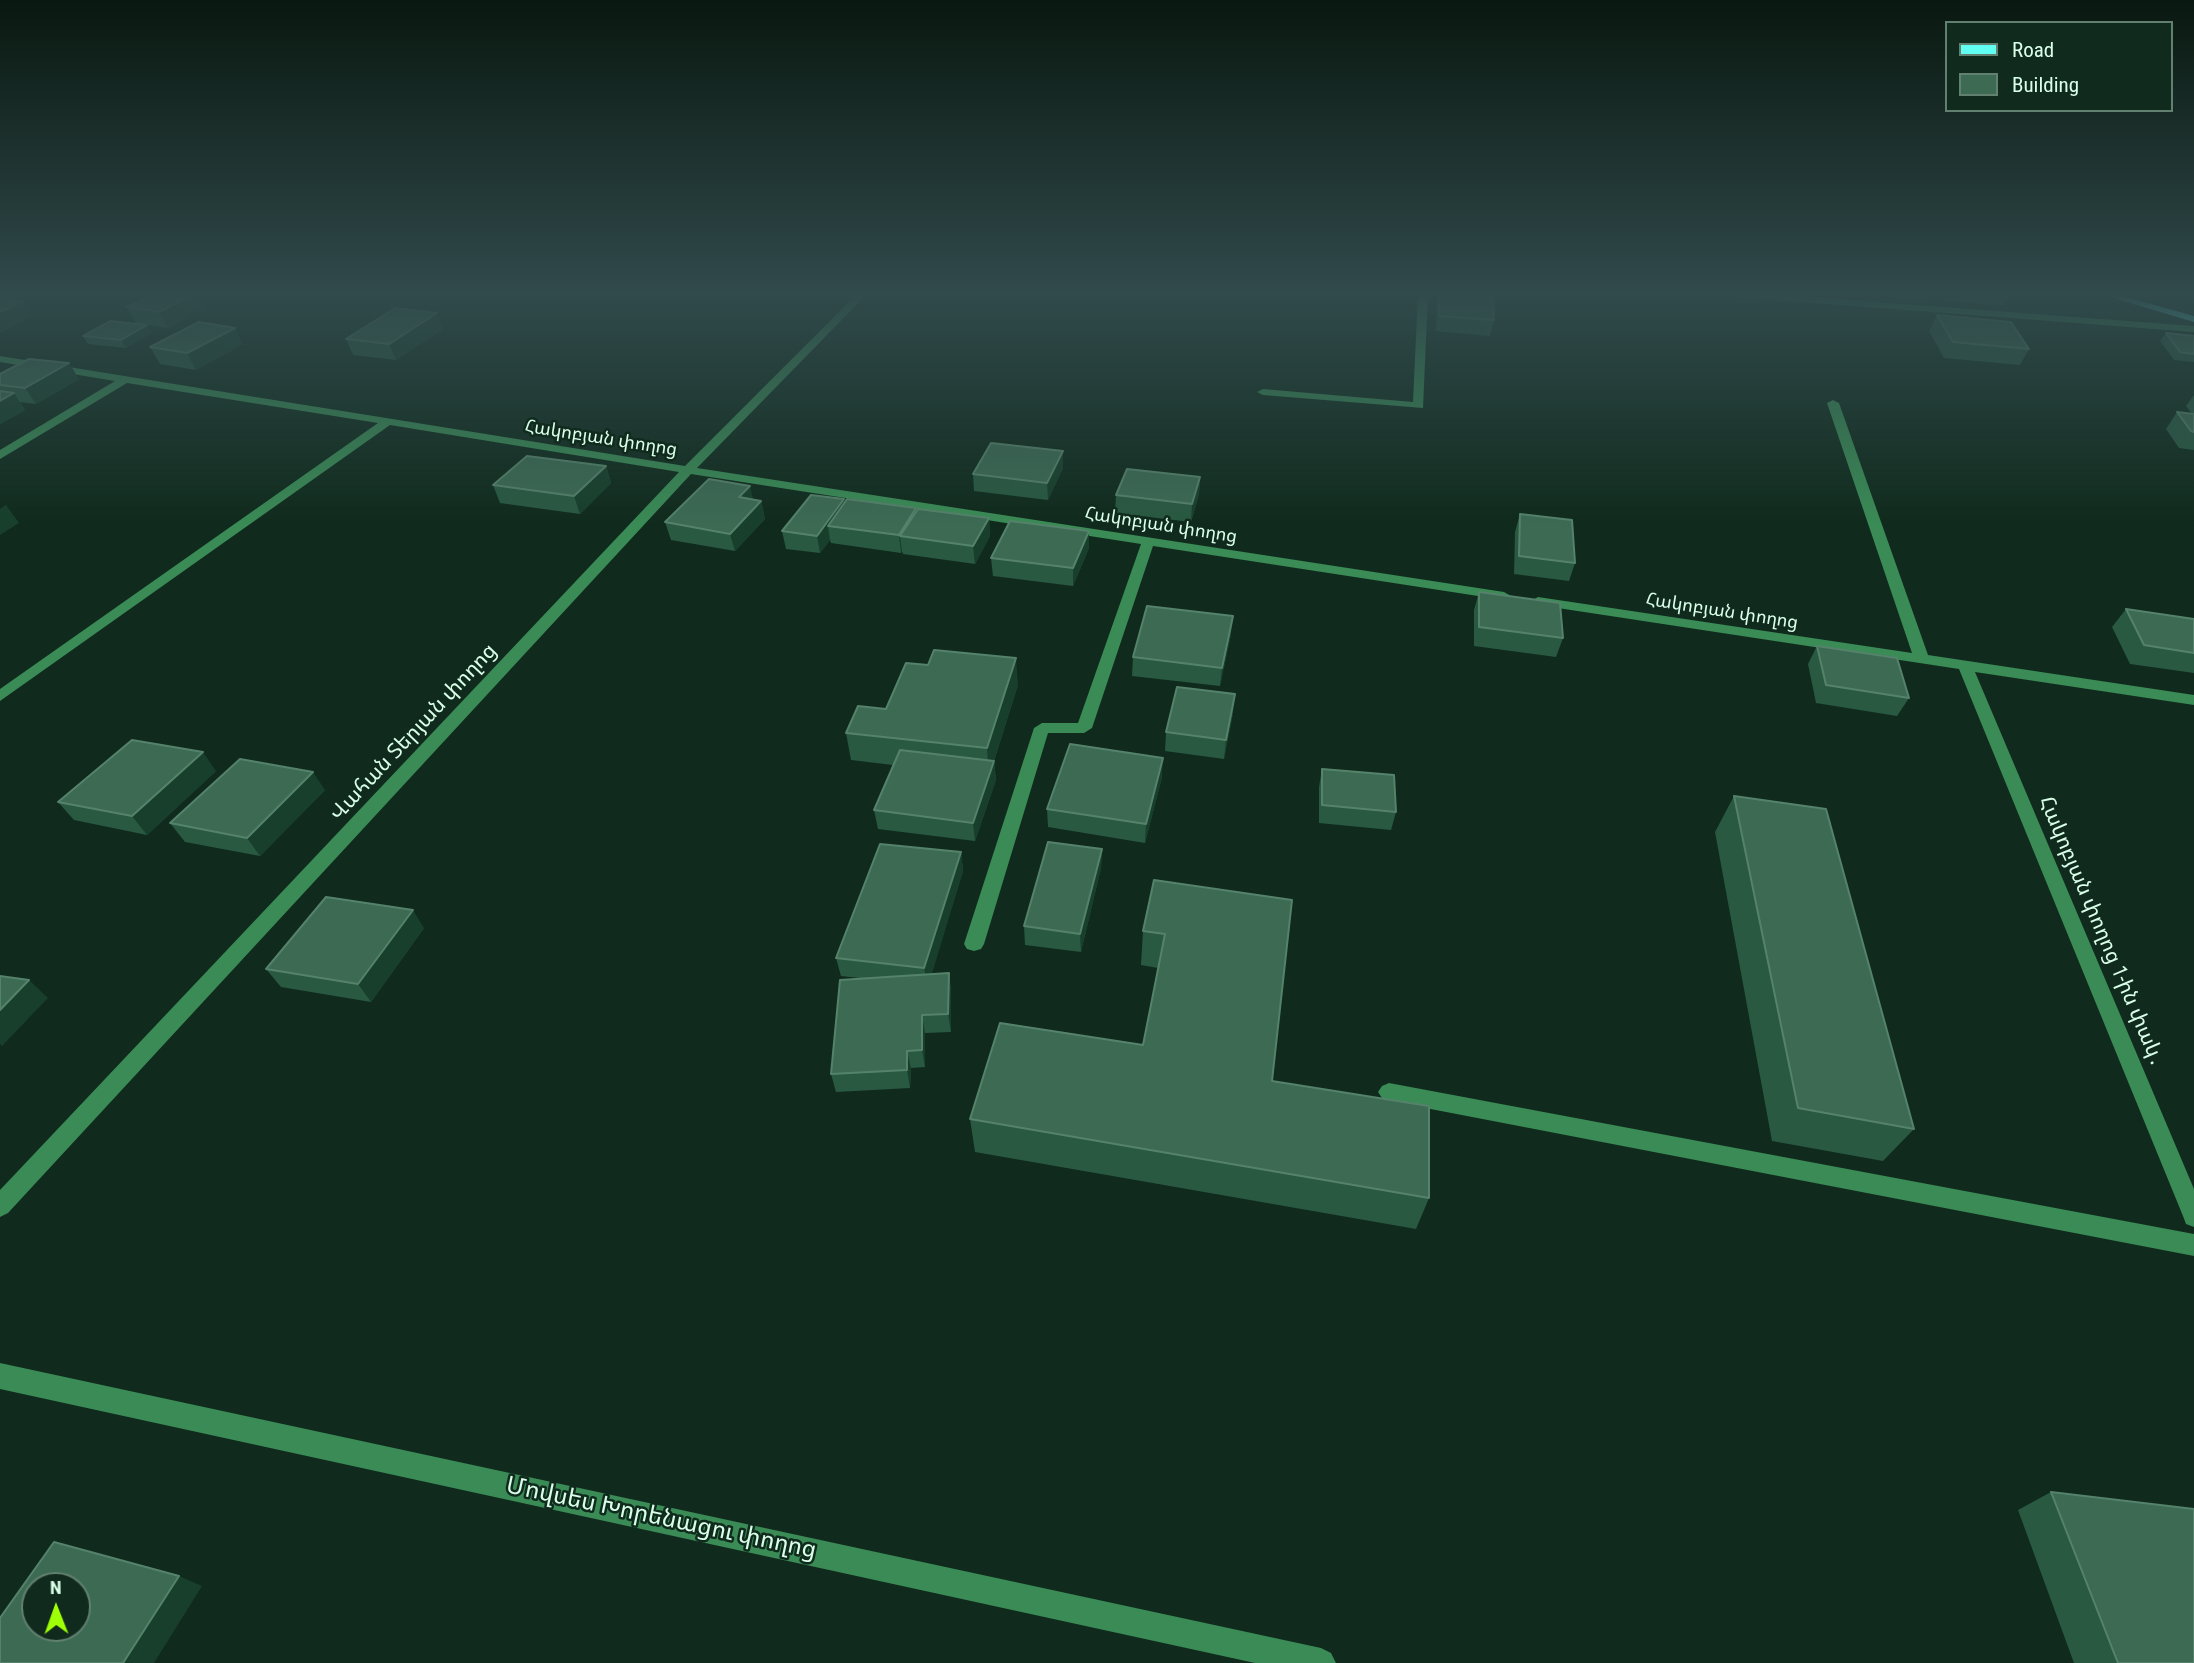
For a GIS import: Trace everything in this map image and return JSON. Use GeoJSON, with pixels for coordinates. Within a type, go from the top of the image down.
{"type":"FeatureCollection","features":[{"type":"Feature","properties":{"kind":"street","name":"Հակոբյան փողոց"},"geometry":{"type":"LineString","coordinates":[[69,371],[1148,542],[2194,700]]}},
{"type":"Feature","properties":{"kind":"street","name":"Վահան Տերյան փողոց"},"geometry":{"type":"LineString","coordinates":[[0,1206],[688,470],[786,371]]}},
{"type":"Feature","properties":{"kind":"street"},"geometry":{"type":"LineString","coordinates":[[1264,392],[1419,406],[1420,371]]}},
{"type":"Feature","properties":{"kind":"street"},"geometry":{"type":"LineString","coordinates":[[0,455],[124,380]]}},
{"type":"Feature","properties":{"kind":"street"},"geometry":{"type":"LineString","coordinates":[[1833,404],[1922,660]]}},
{"type":"Feature","properties":{"kind":"street"},"geometry":{"type":"LineString","coordinates":[[0,696],[386,422]]}},
{"type":"Feature","properties":{"kind":"street"},"geometry":{"type":"LineString","coordinates":[[974,944],[1042,729],[1084,728],[1148,542]]}},
{"type":"Feature","properties":{"kind":"street","name":"Հակոբյան փողոց 1-ին փակ․"},"geometry":{"type":"LineString","coordinates":[[1965,665],[2194,1216]]}},
{"type":"Feature","properties":{"kind":"street"},"geometry":{"type":"LineString","coordinates":[[1389,1092],[2194,1245]]}},
{"type":"Feature","properties":{"kind":"street","name":"Մովսես Խորենացու փողոց"},"geometry":{"type":"LineString","coordinates":[[0,1376],[1321,1663]]}},
{"type":"Feature","properties":{"kind":"building"},"geometry":{"type":"Polygon","coordinates":[[[7,371],[56,371],[25,388],[0,385],[0,374],[7,371]]]}},
{"type":"Feature","properties":{"kind":"building"},"geometry":{"type":"Polygon","coordinates":[[[0,391],[14,393],[0,401],[0,391]]]}},
{"type":"Feature","properties":{"kind":"building"},"geometry":{"type":"Polygon","coordinates":[[[2177,412],[2194,414],[2194,432],[2191,431],[2177,412]]]}},
{"type":"Feature","properties":{"kind":"building"},"geometry":{"type":"Polygon","coordinates":[[[991,443],[1063,451],[1047,483],[973,474],[991,443]]]}},
{"type":"Feature","properties":{"kind":"building"},"geometry":{"type":"Polygon","coordinates":[[[527,456],[606,466],[574,496],[493,485],[527,456]]]}},
{"type":"Feature","properties":{"kind":"building"},"geometry":{"type":"Polygon","coordinates":[[[1127,469],[1200,477],[1192,504],[1116,495],[1127,469]]]}},
{"type":"Feature","properties":{"kind":"building"},"geometry":{"type":"Polygon","coordinates":[[[709,479],[750,486],[739,497],[761,501],[730,534],[665,522],[709,479]]]}},
{"type":"Feature","properties":{"kind":"building"},"geometry":{"type":"Polygon","coordinates":[[[811,495],[844,499],[817,536],[782,531],[811,495]]]}},
{"type":"Feature","properties":{"kind":"building"},"geometry":{"type":"Polygon","coordinates":[[[847,499],[916,508],[899,535],[828,526],[847,499]]]}},
{"type":"Feature","properties":{"kind":"building"},"geometry":{"type":"Polygon","coordinates":[[[918,509],[989,518],[973,546],[900,536],[918,509]]]}},
{"type":"Feature","properties":{"kind":"building"},"geometry":{"type":"Polygon","coordinates":[[[1520,514],[1572,520],[1575,563],[1519,556],[1520,514]]]}},
{"type":"Feature","properties":{"kind":"building"},"geometry":{"type":"Polygon","coordinates":[[[1010,521],[1089,531],[1073,568],[991,558],[1010,521]]]}},
{"type":"Feature","properties":{"kind":"building"},"geometry":{"type":"Polygon","coordinates":[[[1479,592],[1560,603],[1563,638],[1479,627],[1479,592]]]}},
{"type":"Feature","properties":{"kind":"building"},"geometry":{"type":"Polygon","coordinates":[[[1147,606],[1233,616],[1222,668],[1133,657],[1147,606]]]}},
{"type":"Feature","properties":{"kind":"building"},"geometry":{"type":"Polygon","coordinates":[[[2126,609],[2194,619],[2194,653],[2144,645],[2126,609]]]}},
{"type":"Feature","properties":{"kind":"building"},"geometry":{"type":"Polygon","coordinates":[[[1817,646],[1897,658],[1909,698],[1826,685],[1817,646]]]}},
{"type":"Feature","properties":{"kind":"building"},"geometry":{"type":"Polygon","coordinates":[[[934,650],[1016,658],[987,748],[846,733],[858,706],[886,709],[906,663],[928,665],[934,650]]]}},
{"type":"Feature","properties":{"kind":"building"},"geometry":{"type":"Polygon","coordinates":[[[1177,687],[1235,694],[1226,740],[1166,732],[1177,687]]]}},
{"type":"Feature","properties":{"kind":"building"},"geometry":{"type":"Polygon","coordinates":[[[132,740],[203,752],[132,816],[58,802],[132,740]]]}},
{"type":"Feature","properties":{"kind":"building"},"geometry":{"type":"Polygon","coordinates":[[[1070,744],[1163,758],[1146,824],[1047,809],[1070,744]]]}},
{"type":"Feature","properties":{"kind":"building"},"geometry":{"type":"Polygon","coordinates":[[[900,750],[994,761],[973,823],[874,810],[900,750]]]}},
{"type":"Feature","properties":{"kind":"building"},"geometry":{"type":"Polygon","coordinates":[[[240,759],[313,772],[247,838],[170,823],[240,759]]]}},
{"type":"Feature","properties":{"kind":"building"},"geometry":{"type":"Polygon","coordinates":[[[1322,769],[1394,775],[1396,812],[1322,805],[1322,769]]]}},
{"type":"Feature","properties":{"kind":"building"},"geometry":{"type":"Polygon","coordinates":[[[1734,796],[1826,809],[1914,1129],[1798,1108],[1734,796]]]}},
{"type":"Feature","properties":{"kind":"building"},"geometry":{"type":"Polygon","coordinates":[[[1048,842],[1102,849],[1080,934],[1024,926],[1048,842]]]}},
{"type":"Feature","properties":{"kind":"building"},"geometry":{"type":"Polygon","coordinates":[[[880,844],[961,852],[924,968],[836,958],[880,844]]]}},
{"type":"Feature","properties":{"kind":"building"},"geometry":{"type":"Polygon","coordinates":[[[1154,880],[1292,900],[1272,1081],[1429,1106],[1429,1198],[970,1119],[1000,1023],[1143,1045],[1165,934],[1143,931],[1154,880]]]}},
{"type":"Feature","properties":{"kind":"building"},"geometry":{"type":"Polygon","coordinates":[[[326,897],[413,910],[358,984],[266,969],[326,897]]]}},
{"type":"Feature","properties":{"kind":"building"},"geometry":{"type":"Polygon","coordinates":[[[949,973],[948,1014],[922,1015],[922,1050],[907,1051],[907,1070],[831,1074],[840,980],[949,973]]]}},
{"type":"Feature","properties":{"kind":"building"},"geometry":{"type":"Polygon","coordinates":[[[0,976],[29,980],[0,1010],[0,976]]]}},
{"type":"Feature","properties":{"kind":"building"},"geometry":{"type":"Polygon","coordinates":[[[2051,1492],[2194,1509],[2194,1663],[2118,1663],[2051,1492]]]}},
{"type":"Feature","properties":{"kind":"building"},"geometry":{"type":"Polygon","coordinates":[[[54,1542],[179,1576],[123,1663],[0,1663],[0,1618],[21,1588],[21,1642],[91,1642],[91,1572],[33,1572],[54,1542]]]}}]}
